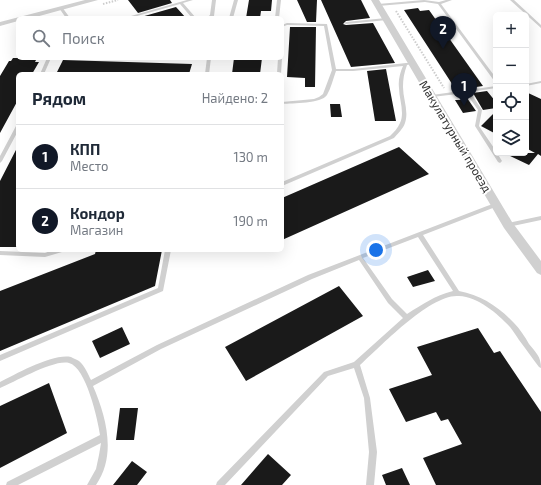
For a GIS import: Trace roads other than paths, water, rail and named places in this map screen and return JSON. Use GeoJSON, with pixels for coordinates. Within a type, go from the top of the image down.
{"type":"FeatureCollection","features":[{"type":"Feature","properties":{"kind":"street"},"geometry":{"type":"LineString","coordinates":[[31,16],[94,0]]}},
{"type":"Feature","properties":{"kind":"street","name":"Макулатурный проезд"},"geometry":{"type":"LineString","coordinates":[[376,3],[409,64],[432,96],[508,225],[541,270]]}},
{"type":"Feature","properties":{"kind":"street"},"geometry":{"type":"LineString","coordinates":[[0,24],[16,20]]}},
{"type":"Feature","properties":{"kind":"lane"},"geometry":{"type":"LineString","coordinates":[[133,16],[191,0]]}},
{"type":"Feature","properties":{"kind":"lane"},"geometry":{"type":"LineString","coordinates":[[212,16],[214,0]]}},
{"type":"Feature","properties":{"kind":"lane"},"geometry":{"type":"LineString","coordinates":[[232,16],[236,0]]}},
{"type":"Feature","properties":{"kind":"lane"},"geometry":{"type":"LineString","coordinates":[[277,16],[279,0]]}},
{"type":"Feature","properties":{"kind":"lane"},"geometry":{"type":"LineString","coordinates":[[376,3],[391,4],[425,1],[439,3],[450,0]]}},
{"type":"Feature","properties":{"kind":"lane"},"geometry":{"type":"LineString","coordinates":[[512,0],[541,27]]}},
{"type":"Feature","properties":{"kind":"lane"},"geometry":{"type":"LineString","coordinates":[[181,3],[192,16]]}},
{"type":"Feature","properties":{"kind":"lane"},"geometry":{"type":"LineString","coordinates":[[439,3],[493,77]]}},
{"type":"Feature","properties":{"kind":"lane"},"geometry":{"type":"LineString","coordinates":[[61,8],[67,16]]}},
{"type":"Feature","properties":{"kind":"lane"},"geometry":{"type":"LineString","coordinates":[[346,23],[386,19]]}},
{"type":"Feature","properties":{"kind":"lane"},"geometry":{"type":"LineString","coordinates":[[284,25],[326,25],[334,70],[325,94],[321,98],[284,103]]}},
{"type":"Feature","properties":{"kind":"lane"},"geometry":{"type":"LineString","coordinates":[[43,72],[49,60]]}},
{"type":"Feature","properties":{"kind":"lane"},"geometry":{"type":"LineString","coordinates":[[207,72],[209,60]]}},
{"type":"Feature","properties":{"kind":"lane"},"geometry":{"type":"LineString","coordinates":[[278,72],[280,60]]}},
{"type":"Feature","properties":{"kind":"lane"},"geometry":{"type":"LineString","coordinates":[[334,70],[353,70],[409,64]]}},
{"type":"Feature","properties":{"kind":"lane"},"geometry":{"type":"LineString","coordinates":[[284,183],[392,137],[400,130],[404,122],[405,114],[400,81],[409,64]]}},
{"type":"Feature","properties":{"kind":"lane"},"geometry":{"type":"LineString","coordinates":[[529,84],[541,82]]}},
{"type":"Feature","properties":{"kind":"lane"},"geometry":{"type":"LineString","coordinates":[[432,96],[493,87]]}},
{"type":"Feature","properties":{"kind":"lane"},"geometry":{"type":"LineString","coordinates":[[467,91],[480,110],[477,126],[500,161]]}},
{"type":"Feature","properties":{"kind":"lane"},"geometry":{"type":"LineString","coordinates":[[0,161],[16,131]]}},
{"type":"Feature","properties":{"kind":"lane"},"geometry":{"type":"LineString","coordinates":[[90,384],[166,344],[310,277],[496,205]]}},
{"type":"Feature","properties":{"kind":"lane"},"geometry":{"type":"LineString","coordinates":[[508,225],[541,218]]}},
{"type":"Feature","properties":{"kind":"lane"},"geometry":{"type":"LineString","coordinates":[[419,234],[457,293]]}},
{"type":"Feature","properties":{"kind":"lane"},"geometry":{"type":"LineString","coordinates":[[0,253],[45,255],[54,252]]}},
{"type":"Feature","properties":{"kind":"lane"},"geometry":{"type":"LineString","coordinates":[[0,358],[161,289],[168,252]]}},
{"type":"Feature","properties":{"kind":"lane"},"geometry":{"type":"LineString","coordinates":[[360,258],[390,300],[407,318]]}},
{"type":"Feature","properties":{"kind":"lane"},"geometry":{"type":"LineString","coordinates":[[220,485],[326,374],[356,364],[407,318],[430,302],[444,296],[457,293],[468,294],[482,301],[498,312],[513,326],[541,365]]}},
{"type":"Feature","properties":{"kind":"lane"},"geometry":{"type":"LineString","coordinates":[[0,385],[57,360],[72,360],[83,369],[90,384],[104,437],[101,468],[91,485]]}},
{"type":"Feature","properties":{"kind":"lane"},"geometry":{"type":"LineString","coordinates":[[356,364],[367,398],[373,452],[370,485]]}},
{"type":"Feature","properties":{"kind":"lane"},"geometry":{"type":"LineString","coordinates":[[10,485],[104,437]]}},
{"type":"Feature","properties":{"kind":"place","name":"Кондор"},"geometry":{"type":"Point","coordinates":[443,49]}},
{"type":"Feature","properties":{"kind":"place","name":"КПП"},"geometry":{"type":"Point","coordinates":[464,106]}}]}
